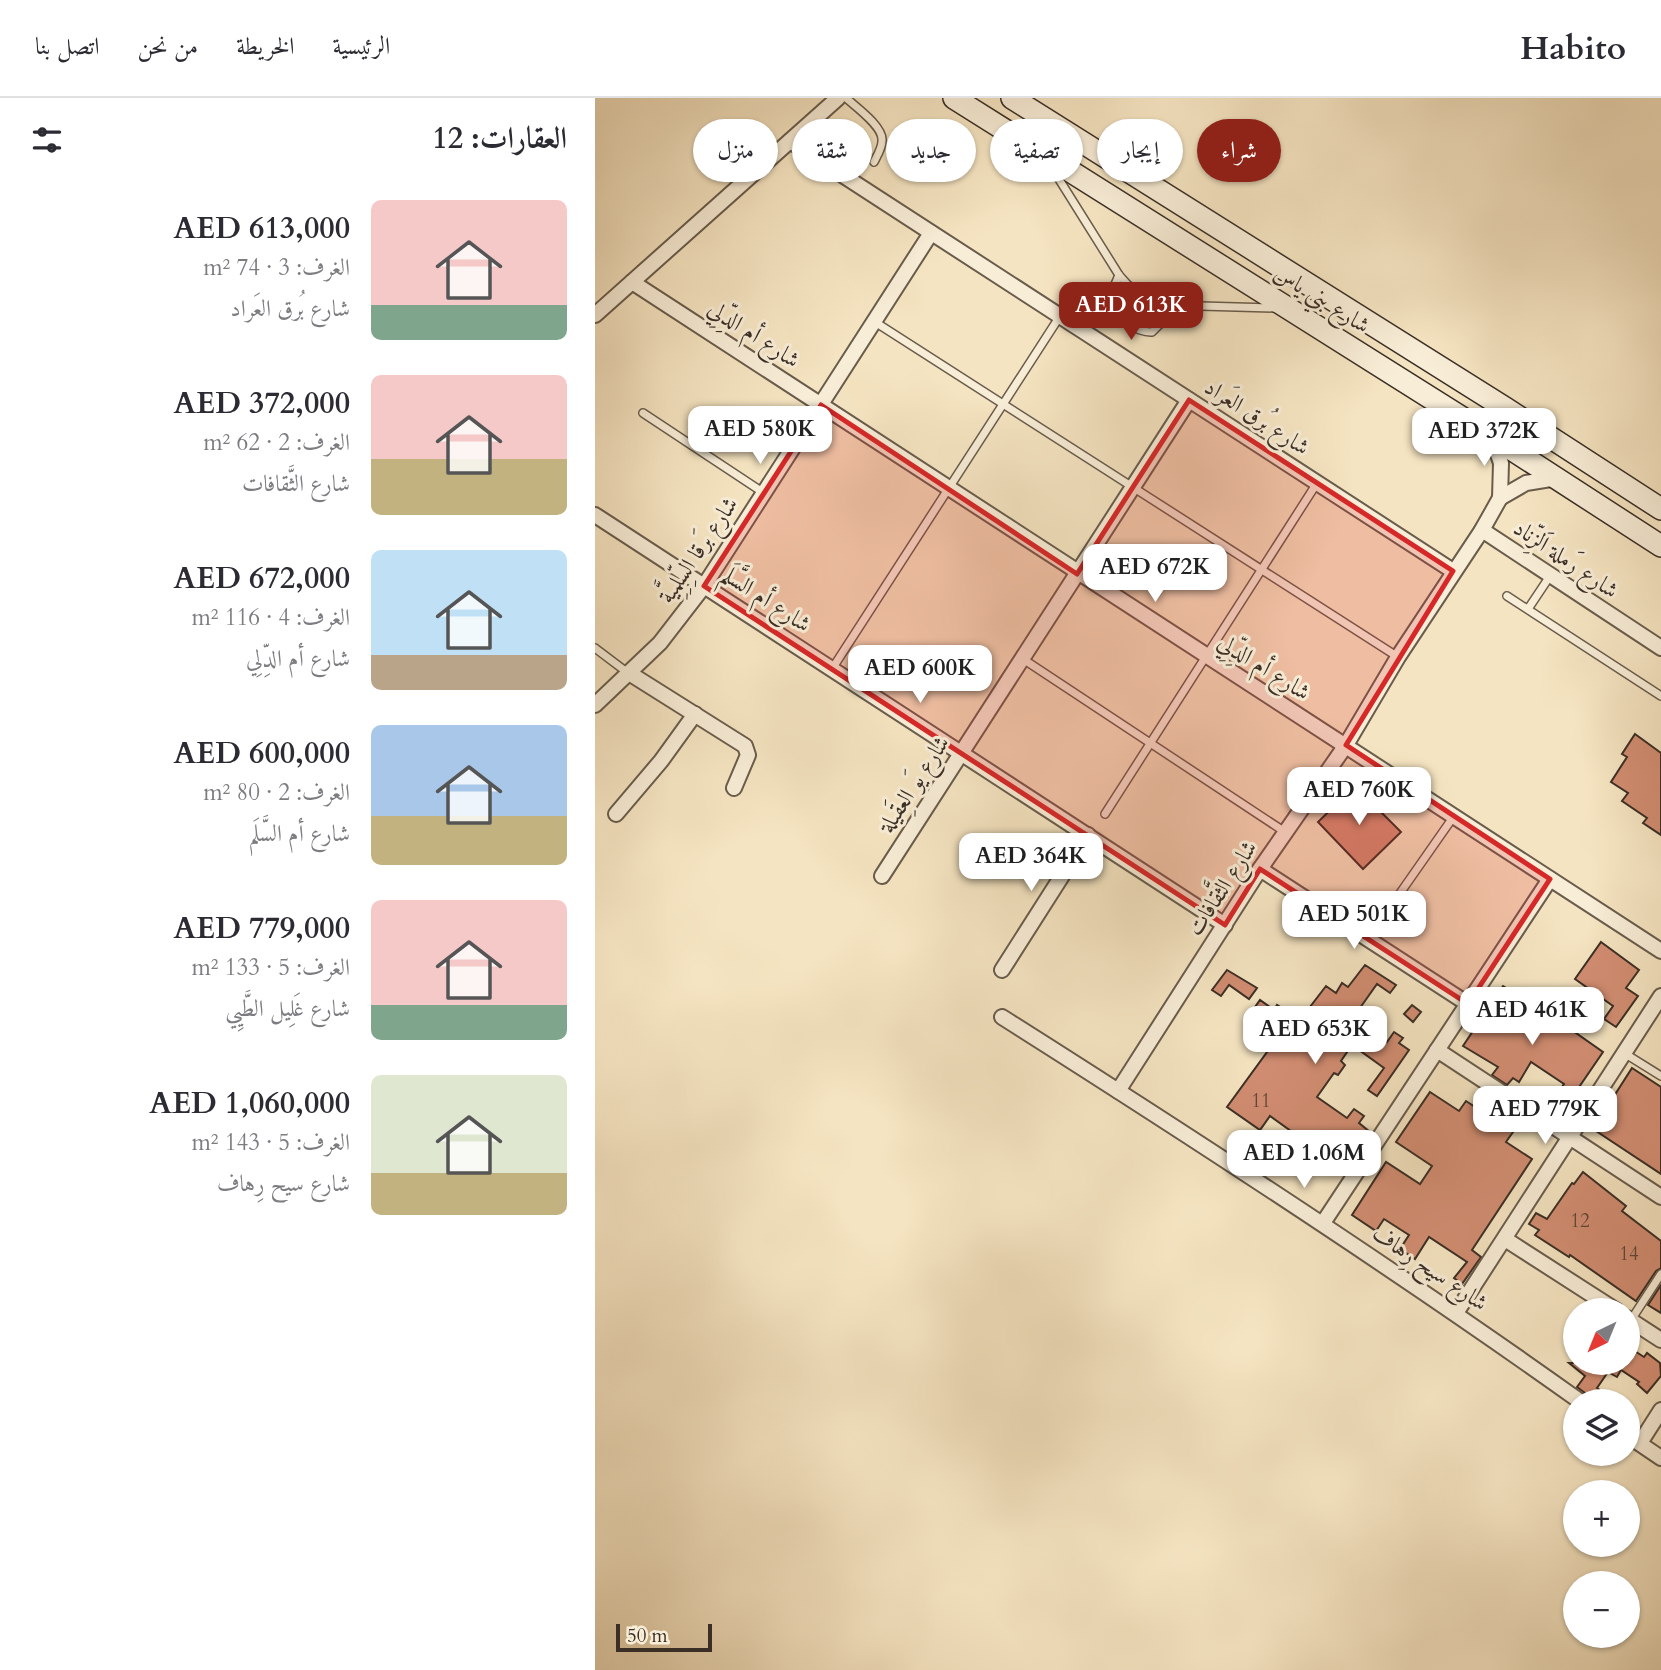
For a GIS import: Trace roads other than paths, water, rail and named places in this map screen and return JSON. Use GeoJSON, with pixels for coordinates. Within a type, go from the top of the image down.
{"type":"FeatureCollection","features":[{"type":"Feature","properties":{"kind":"main road","name":"شارع بني ياس"},"geometry":{"type":"LineString","coordinates":[[954,98],[990,121]]}},
{"type":"Feature","properties":{"kind":"main road","name":"شارع بني ياس"},"geometry":{"type":"LineString","coordinates":[[1012,98],[1661,509]]}},
{"type":"Feature","properties":{"kind":"main road","name":"شارع بني ياس"},"geometry":{"type":"LineString","coordinates":[[1083,180],[1492,436],[1661,546]]}},
{"type":"Feature","properties":{"kind":"street"},"geometry":{"type":"LineString","coordinates":[[595,315],[790,141],[832,100]]}},
{"type":"Feature","properties":{"kind":"street","name":"شارع بُرق العَراد"},"geometry":{"type":"LineString","coordinates":[[790,141],[1453,571]]}},
{"type":"Feature","properties":{"kind":"street","name":"شارع بَرقا السِّلِمِيَّة"},"geometry":{"type":"LineString","coordinates":[[595,705],[660,643],[703,586],[931,233]]}},
{"type":"Feature","properties":{"kind":"street","name":"شارع أم الدِّلِي"},"geometry":{"type":"LineString","coordinates":[[632,282],[1077,574],[1661,951]]}},
{"type":"Feature","properties":{"kind":"street","name":"شارع يَو العِقَيلة"},"geometry":{"type":"LineString","coordinates":[[882,876],[1189,400]]}},
{"type":"Feature","properties":{"kind":"street","name":"شارع الثَّقافات"},"geometry":{"type":"LineString","coordinates":[[1118,1091],[1260,869],[1346,746],[1398,657],[1482,530],[1500,498],[1501,463],[1492,436]]}},
{"type":"Feature","properties":{"kind":"street"},"geometry":{"type":"LineString","coordinates":[[1500,498],[1526,483],[1557,478]]}},
{"type":"Feature","properties":{"kind":"street","name":"شارع أم السَّلَم"},"geometry":{"type":"LineString","coordinates":[[595,515],[1225,925]]}},
{"type":"Feature","properties":{"kind":"street","name":"شارع رَملة اَلزِّناد"},"geometry":{"type":"LineString","coordinates":[[1482,530],[1661,648]]}},
{"type":"Feature","properties":{"kind":"street"},"geometry":{"type":"LineString","coordinates":[[629,673],[747,749],[746,762],[734,788]]}},
{"type":"Feature","properties":{"kind":"street"},"geometry":{"type":"LineString","coordinates":[[616,814],[661,761],[695,715]]}},
{"type":"Feature","properties":{"kind":"street"},"geometry":{"type":"LineString","coordinates":[[1002,970],[1089,835]]}},
{"type":"Feature","properties":{"kind":"street"},"geometry":{"type":"LineString","coordinates":[[1260,869],[1468,1004]]}},
{"type":"Feature","properties":{"kind":"street"},"geometry":{"type":"LineString","coordinates":[[1323,1223],[1550,879]]}},
{"type":"Feature","properties":{"kind":"street"},"geometry":{"type":"LineString","coordinates":[[1457,1313],[1661,996]]}},
{"type":"Feature","properties":{"kind":"street","name":"شارع سيح رِهاف"},"geometry":{"type":"LineString","coordinates":[[1002,1017],[1323,1223],[1457,1313],[1563,1389]]}},
{"type":"Feature","properties":{"kind":"street"},"geometry":{"type":"LineString","coordinates":[[1437,1050],[1661,1197]]}},
{"type":"Feature","properties":{"kind":"street"},"geometry":{"type":"LineString","coordinates":[[1505,1239],[1596,1298]]}},
{"type":"Feature","properties":{"kind":"street"},"geometry":{"type":"LineString","coordinates":[[1640,1326],[1661,1340]]}},
{"type":"Feature","properties":{"kind":"street"},"geometry":{"type":"LineString","coordinates":[[1640,1433],[1661,1410]]}},
{"type":"Feature","properties":{"kind":"street"},"geometry":{"type":"LineString","coordinates":[[1640,1443],[1661,1458]]}},
{"type":"Feature","properties":{"kind":"lane"},"geometry":{"type":"LineString","coordinates":[[846,98],[880,130],[883,139],[874,162]]}},
{"type":"Feature","properties":{"kind":"lane"},"geometry":{"type":"LineString","coordinates":[[1060,182],[1119,275],[1141,295],[1165,305],[1287,308]]}},
{"type":"Feature","properties":{"kind":"lane"},"geometry":{"type":"LineString","coordinates":[[1119,275],[1109,301],[1110,307],[1118,316],[1143,331],[1152,332],[1159,325],[1165,305]]}},
{"type":"Feature","properties":{"kind":"lane"},"geometry":{"type":"LineString","coordinates":[[832,669],[1060,316]]}},
{"type":"Feature","properties":{"kind":"lane"},"geometry":{"type":"LineString","coordinates":[[875,322],[1398,657]]}},
{"type":"Feature","properties":{"kind":"lane"},"geometry":{"type":"LineString","coordinates":[[643,413],[764,493]]}},
{"type":"Feature","properties":{"kind":"lane"},"geometry":{"type":"LineString","coordinates":[[1105,814],[1317,483]]}},
{"type":"Feature","properties":{"kind":"lane"},"geometry":{"type":"LineString","coordinates":[[1528,609],[1550,576]]}},
{"type":"Feature","properties":{"kind":"lane"},"geometry":{"type":"LineString","coordinates":[[1507,596],[1661,696]]}},
{"type":"Feature","properties":{"kind":"lane"},"geometry":{"type":"LineString","coordinates":[[595,648],[629,673]]}},
{"type":"Feature","properties":{"kind":"lane"},"geometry":{"type":"LineString","coordinates":[[1022,659],[1285,832]]}},
{"type":"Feature","properties":{"kind":"lane"},"geometry":{"type":"LineString","coordinates":[[1367,939],[1455,816]]}},
{"type":"Feature","properties":{"kind":"lane"},"geometry":{"type":"LineString","coordinates":[[1624,1053],[1661,1076]]}},
{"type":"Feature","properties":{"kind":"lane"},"geometry":{"type":"LineString","coordinates":[[1640,1304],[1661,1274]]}}]}
